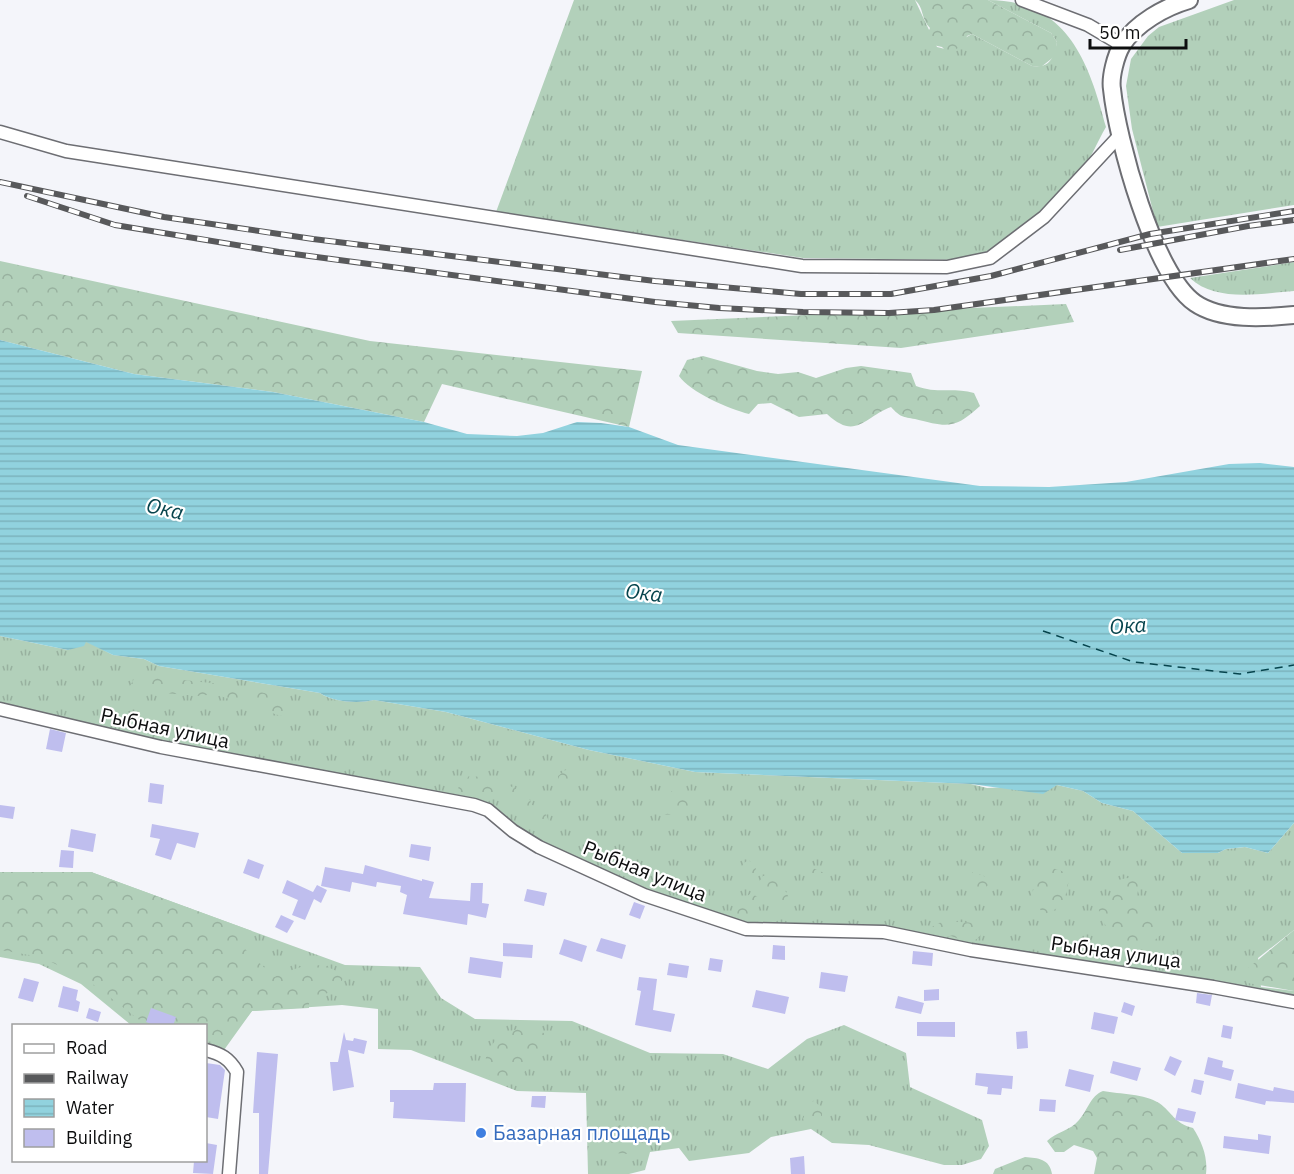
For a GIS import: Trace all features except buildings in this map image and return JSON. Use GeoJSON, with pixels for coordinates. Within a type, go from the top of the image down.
{"type":"FeatureCollection","features":[{"type":"Feature","properties":{"kind":"main road"},"geometry":{"type":"LineString","coordinates":[[1190,0],[1140,24],[1122,45],[1111,87],[1121,134],[1150,234],[1171,277],[1196,304],[1222,313],[1269,318],[1294,315]]}},
{"type":"Feature","properties":{"kind":"street"},"geometry":{"type":"LineString","coordinates":[[1022,0],[1088,25],[1122,45]]}},
{"type":"Feature","properties":{"kind":"street"},"geometry":{"type":"LineString","coordinates":[[0,132],[66,151],[802,266],[947,267],[990,258],[1035,224],[1081,179],[1121,134]]}},
{"type":"Feature","properties":{"kind":"street","name":"Рыбная улица"},"geometry":{"type":"LineString","coordinates":[[0,709],[74,728],[216,759],[474,805],[488,810],[525,840],[560,857],[645,895],[746,929],[884,932],[971,950],[1213,987],[1294,1002]]}},
{"type":"Feature","properties":{"kind":"street"},"geometry":{"type":"LineString","coordinates":[[207,1050],[219,1053],[230,1060],[237,1072],[229,1174]]}},
{"type":"Feature","properties":{"kind":"green space"},"geometry":{"type":"Polygon","coordinates":[[[574,0],[915,0],[937,47],[945,49],[972,34],[1032,66],[1043,66],[1053,57],[1056,47],[1057,42],[1051,33],[988,0],[1015,3],[1037,11],[1056,23],[1070,39],[1092,80],[1106,127],[1082,170],[1042,213],[999,245],[968,260],[803,258],[496,212],[574,0]]]}},
{"type":"Feature","properties":{"kind":"green space"},"geometry":{"type":"Polygon","coordinates":[[[915,0],[988,0],[1051,33],[1057,42],[1055,56],[1041,67],[1032,66],[972,34],[967,36],[964,45],[948,53],[942,47],[933,45],[926,37],[930,28],[915,0]]]}},
{"type":"Feature","properties":{"kind":"green space"},"geometry":{"type":"Polygon","coordinates":[[[1234,0],[1294,0],[1294,205],[1157,227],[1132,129],[1126,86],[1131,59],[1148,36],[1159,27],[1234,0]]]}},
{"type":"Feature","properties":{"kind":"green space"},"geometry":{"type":"Polygon","coordinates":[[[0,261],[370,341],[642,371],[629,427],[442,384],[424,422],[273,392],[134,374],[0,340],[0,261]]]}},
{"type":"Feature","properties":{"kind":"green space"},"geometry":{"type":"Polygon","coordinates":[[[1294,262],[1294,291],[1226,294],[1201,286],[1190,278],[1294,262]]]}},
{"type":"Feature","properties":{"kind":"green space"},"geometry":{"type":"Polygon","coordinates":[[[1066,304],[1074,322],[901,348],[678,333],[671,321],[1066,304]]]}},
{"type":"Feature","properties":{"kind":"green space"},"geometry":{"type":"Polygon","coordinates":[[[703,356],[757,371],[778,374],[798,372],[816,378],[846,368],[861,366],[911,373],[916,386],[931,390],[974,393],[980,406],[956,423],[943,425],[905,417],[891,407],[853,426],[845,426],[827,414],[799,417],[771,403],[758,404],[749,414],[711,399],[692,388],[679,376],[687,360],[703,356]]]}},
{"type":"Feature","properties":{"kind":"green space"},"geometry":{"type":"Polygon","coordinates":[[[0,636],[68,650],[86,641],[113,655],[144,659],[159,666],[320,693],[339,700],[353,702],[374,700],[446,712],[589,750],[695,772],[971,784],[987,788],[1057,785],[1083,791],[1102,803],[1133,811],[1182,853],[1218,853],[1226,849],[1245,847],[1268,853],[1294,823],[1294,930],[1258,958],[1261,987],[1294,991],[1294,1007],[1212,989],[887,936],[772,935],[524,845],[487,814],[0,712],[0,636]]]}},
{"type":"Feature","properties":{"kind":"green space"},"geometry":{"type":"Polygon","coordinates":[[[135,677],[243,688],[280,699],[291,706],[290,711],[281,716],[214,694],[200,696],[139,691],[130,686],[135,677]]]}},
{"type":"Feature","properties":{"kind":"green space"},"geometry":{"type":"Polygon","coordinates":[[[141,713],[146,715],[151,729],[158,736],[157,740],[134,736],[134,720],[141,713]]]}},
{"type":"Feature","properties":{"kind":"green space"},"geometry":{"type":"Polygon","coordinates":[[[578,768],[583,783],[564,791],[560,789],[558,776],[567,769],[578,768]]]}},
{"type":"Feature","properties":{"kind":"green space"},"geometry":{"type":"Polygon","coordinates":[[[469,776],[496,778],[528,796],[532,805],[543,809],[550,823],[549,829],[545,831],[535,827],[503,797],[477,792],[463,796],[458,788],[469,776]]]}},
{"type":"Feature","properties":{"kind":"green space"},"geometry":{"type":"Polygon","coordinates":[[[670,791],[691,799],[691,804],[676,814],[667,815],[658,812],[661,800],[670,791]]]}},
{"type":"Feature","properties":{"kind":"green space"},"geometry":{"type":"Polygon","coordinates":[[[746,861],[752,861],[756,868],[752,875],[746,875],[742,871],[742,865],[746,861]]]}},
{"type":"Feature","properties":{"kind":"green space"},"geometry":{"type":"Polygon","coordinates":[[[1047,866],[1070,874],[1064,900],[1051,912],[1043,914],[1031,894],[1047,866]]]}},
{"type":"Feature","properties":{"kind":"green space"},"geometry":{"type":"Polygon","coordinates":[[[813,868],[824,873],[829,882],[824,886],[820,881],[806,876],[806,872],[813,868]]]}},
{"type":"Feature","properties":{"kind":"green space"},"geometry":{"type":"Polygon","coordinates":[[[0,872],[91,872],[345,965],[420,967],[441,998],[475,1019],[572,1021],[650,1053],[723,1054],[768,1069],[807,1039],[844,1025],[906,1053],[910,1087],[982,1120],[989,1146],[981,1159],[962,1165],[944,1165],[869,1145],[832,1143],[811,1129],[771,1137],[749,1153],[689,1161],[679,1148],[650,1152],[645,1170],[629,1174],[588,1174],[586,1093],[517,1091],[411,1050],[378,1049],[378,1009],[342,1005],[252,1011],[219,1057],[207,1055],[207,1024],[130,1024],[81,984],[39,964],[0,957],[0,872]]]}},
{"type":"Feature","properties":{"kind":"green space"},"geometry":{"type":"Polygon","coordinates":[[[0,872],[91,872],[252,931],[244,948],[274,977],[309,965],[326,967],[344,976],[338,989],[309,1000],[309,1008],[252,1011],[226,1044],[207,1041],[207,1024],[145,1024],[86,979],[41,957],[0,950],[0,872]]]}},
{"type":"Feature","properties":{"kind":"green space"},"geometry":{"type":"Polygon","coordinates":[[[973,872],[986,877],[989,884],[980,894],[962,889],[961,883],[973,872]]]}},
{"type":"Feature","properties":{"kind":"green space"},"geometry":{"type":"Polygon","coordinates":[[[768,875],[781,885],[788,896],[789,899],[782,905],[773,902],[769,892],[760,888],[759,882],[763,876],[768,875]]]}},
{"type":"Feature","properties":{"kind":"green space"},"geometry":{"type":"Polygon","coordinates":[[[1127,878],[1139,885],[1136,901],[1144,919],[1161,926],[1163,933],[1137,951],[1120,942],[1103,921],[1099,910],[1102,903],[1112,895],[1118,880],[1127,878]]]}},
{"type":"Feature","properties":{"kind":"green space"},"geometry":{"type":"Polygon","coordinates":[[[751,893],[761,899],[761,905],[755,911],[771,921],[768,926],[753,929],[733,915],[732,910],[751,893]]]}},
{"type":"Feature","properties":{"kind":"green space"},"geometry":{"type":"Polygon","coordinates":[[[943,921],[977,923],[982,928],[980,937],[970,943],[951,936],[938,939],[931,935],[930,928],[943,921]]]}},
{"type":"Feature","properties":{"kind":"green space"},"geometry":{"type":"Polygon","coordinates":[[[1294,930],[1294,991],[1248,983],[1247,969],[1294,930]]]}},
{"type":"Feature","properties":{"kind":"green space"},"geometry":{"type":"Polygon","coordinates":[[[532,1025],[545,1034],[545,1038],[532,1062],[521,1075],[510,1081],[500,1082],[492,1078],[487,1071],[485,1061],[489,1050],[498,1038],[532,1025]]]}},
{"type":"Feature","properties":{"kind":"green space"},"geometry":{"type":"Polygon","coordinates":[[[1103,1091],[1153,1100],[1182,1123],[1193,1128],[1204,1150],[1206,1174],[1094,1174],[1097,1158],[1093,1151],[1074,1145],[1064,1152],[1055,1152],[1047,1141],[1075,1124],[1092,1100],[1103,1091]]]}},
{"type":"Feature","properties":{"kind":"green space"},"geometry":{"type":"Polygon","coordinates":[[[814,1101],[822,1108],[819,1125],[807,1123],[803,1119],[810,1102],[814,1101]]]}},
{"type":"Feature","properties":{"kind":"green space"},"geometry":{"type":"Polygon","coordinates":[[[613,1121],[626,1129],[647,1130],[654,1137],[652,1142],[627,1154],[615,1153],[603,1136],[607,1124],[613,1121]]]}},
{"type":"Feature","properties":{"kind":"green space"},"geometry":{"type":"Polygon","coordinates":[[[1025,1157],[1046,1162],[1052,1174],[993,1174],[995,1169],[1025,1157]]]}},
{"type":"Feature","properties":{"kind":"water","name":"Ока"},"geometry":{"type":"Polygon","coordinates":[[[0,340],[134,374],[273,392],[424,422],[467,434],[517,436],[543,433],[577,422],[601,423],[629,427],[678,445],[980,486],[1049,487],[1126,482],[1229,464],[1260,463],[1294,467],[1294,823],[1268,853],[1245,847],[1226,849],[1218,853],[1182,853],[1133,811],[1102,803],[1083,791],[1057,785],[1043,794],[971,784],[695,772],[589,750],[446,712],[374,700],[353,702],[339,700],[320,693],[159,666],[144,659],[113,655],[86,642],[84,646],[68,650],[0,636],[0,340]]]}},
{"type":"Feature","properties":{"kind":"ferry route"},"geometry":{"type":"LineString","coordinates":[[1043,631],[1134,662],[1240,674],[1294,665]]}},
{"type":"Feature","properties":{"kind":"railway"},"geometry":{"type":"LineString","coordinates":[[0,182],[164,217],[313,239],[655,281],[801,294],[891,294],[991,276],[1150,234],[1294,211]]}},
{"type":"Feature","properties":{"kind":"railway"},"geometry":{"type":"LineString","coordinates":[[27,196],[115,225],[279,252],[655,302],[719,308],[889,313],[934,310],[1294,259]]}},
{"type":"Feature","properties":{"kind":"railway"},"geometry":{"type":"LineString","coordinates":[[1120,250],[1248,226],[1294,220]]}},
{"type":"Feature","properties":{"kind":"place","name":"Базарная площадь"},"geometry":{"type":"Point","coordinates":[481,1133]}}]}
